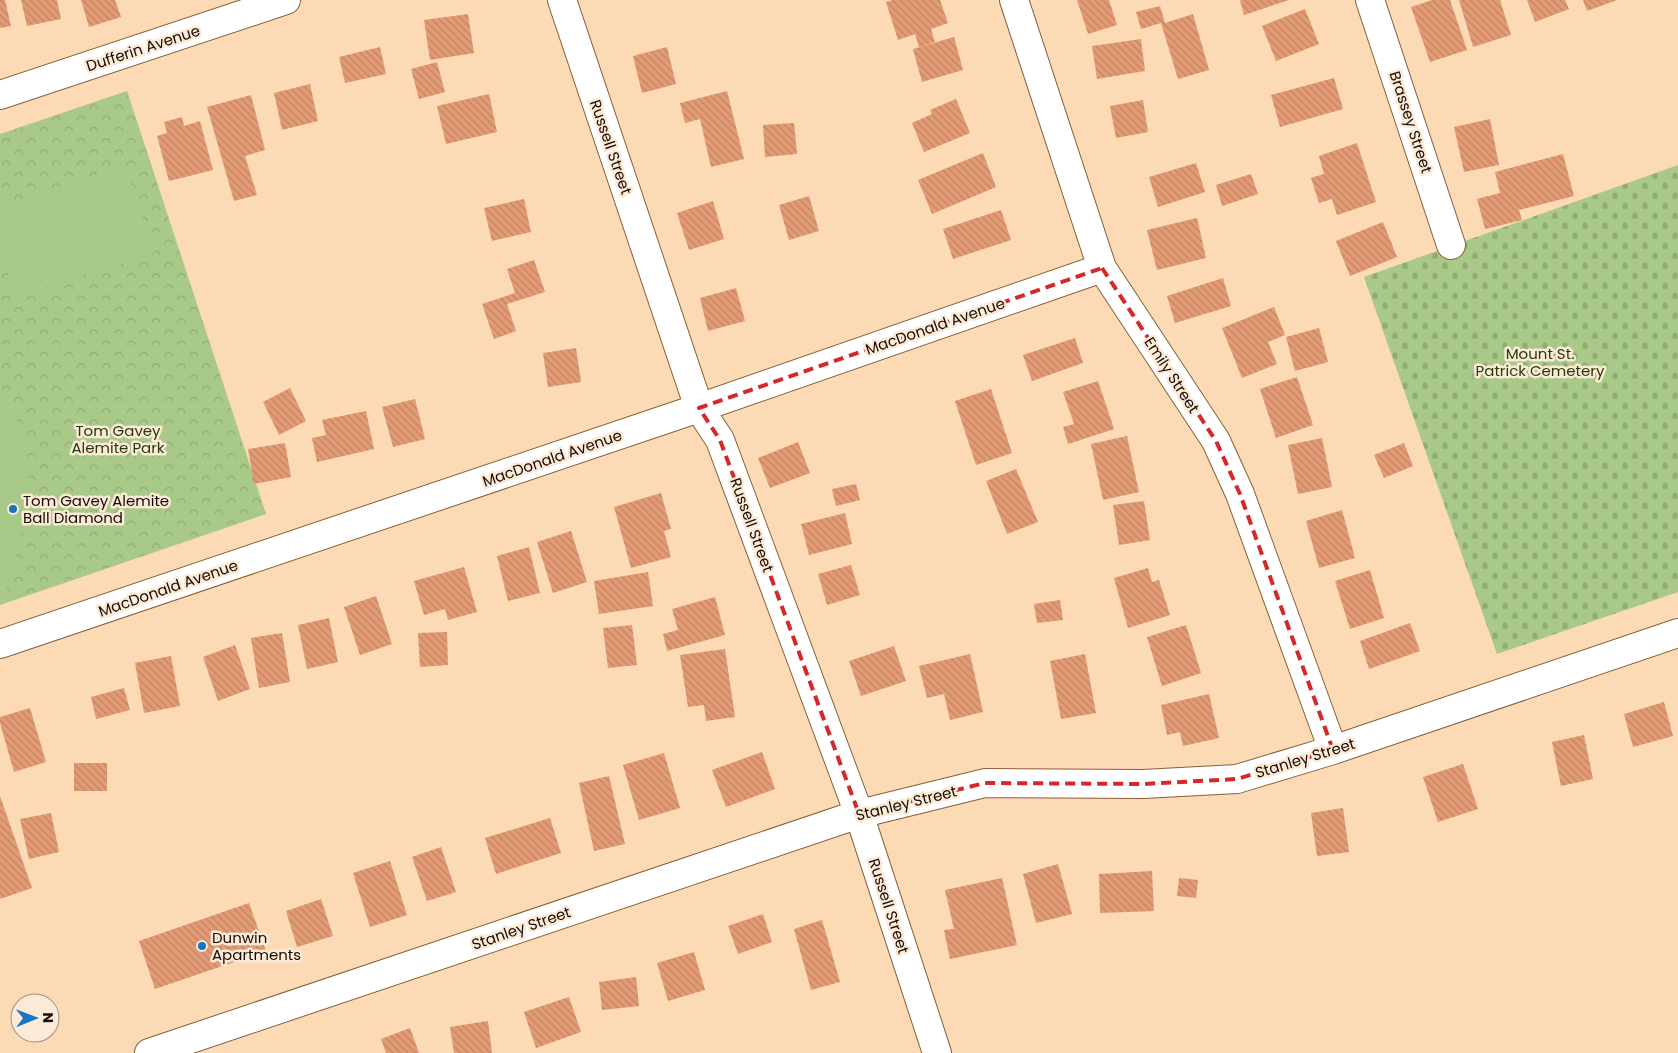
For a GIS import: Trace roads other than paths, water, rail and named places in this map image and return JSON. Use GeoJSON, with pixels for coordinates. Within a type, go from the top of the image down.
{"type":"FeatureCollection","features":[{"type":"Feature","properties":{"kind":"street","name":"Dufferin Avenue"},"geometry":{"type":"LineString","coordinates":[[0,95],[286,0]]}},
{"type":"Feature","properties":{"kind":"street","name":"Russell Street"},"geometry":{"type":"LineString","coordinates":[[562,0],[699,408],[720,440],[859,814],[938,1053]]}},
{"type":"Feature","properties":{"kind":"street","name":"Emily Street"},"geometry":{"type":"LineString","coordinates":[[1014,0],[1102,268],[1216,441],[1240,494],[1333,750]]}},
{"type":"Feature","properties":{"kind":"street","name":"Brassey Street"},"geometry":{"type":"LineString","coordinates":[[1370,0],[1451,245]]}},
{"type":"Feature","properties":{"kind":"street","name":"MacDonald Avenue"},"geometry":{"type":"LineString","coordinates":[[0,644],[699,408],[1102,268]]}},
{"type":"Feature","properties":{"kind":"street","name":"Stanley Street"},"geometry":{"type":"LineString","coordinates":[[149,1053],[859,814],[985,783],[1143,784],[1237,779],[1333,750],[1678,633]]}},
{"type":"Feature","properties":{"kind":"place","name":"Tom Gavey Alemite Ball Diamond"},"geometry":{"type":"Point","coordinates":[13,509]}},
{"type":"Feature","properties":{"kind":"place","name":"Dunwin Apartments"},"geometry":{"type":"Point","coordinates":[202,946]}},
{"type":"Feature","properties":{"kind":"park label","name":"Mount St. Patrick Cemetery"},"geometry":{"type":"Point","coordinates":[1540,362]}},
{"type":"Feature","properties":{"kind":"park label","name":"Tom Gavey Alemite Park"},"geometry":{"type":"Point","coordinates":[118,438]}}]}
